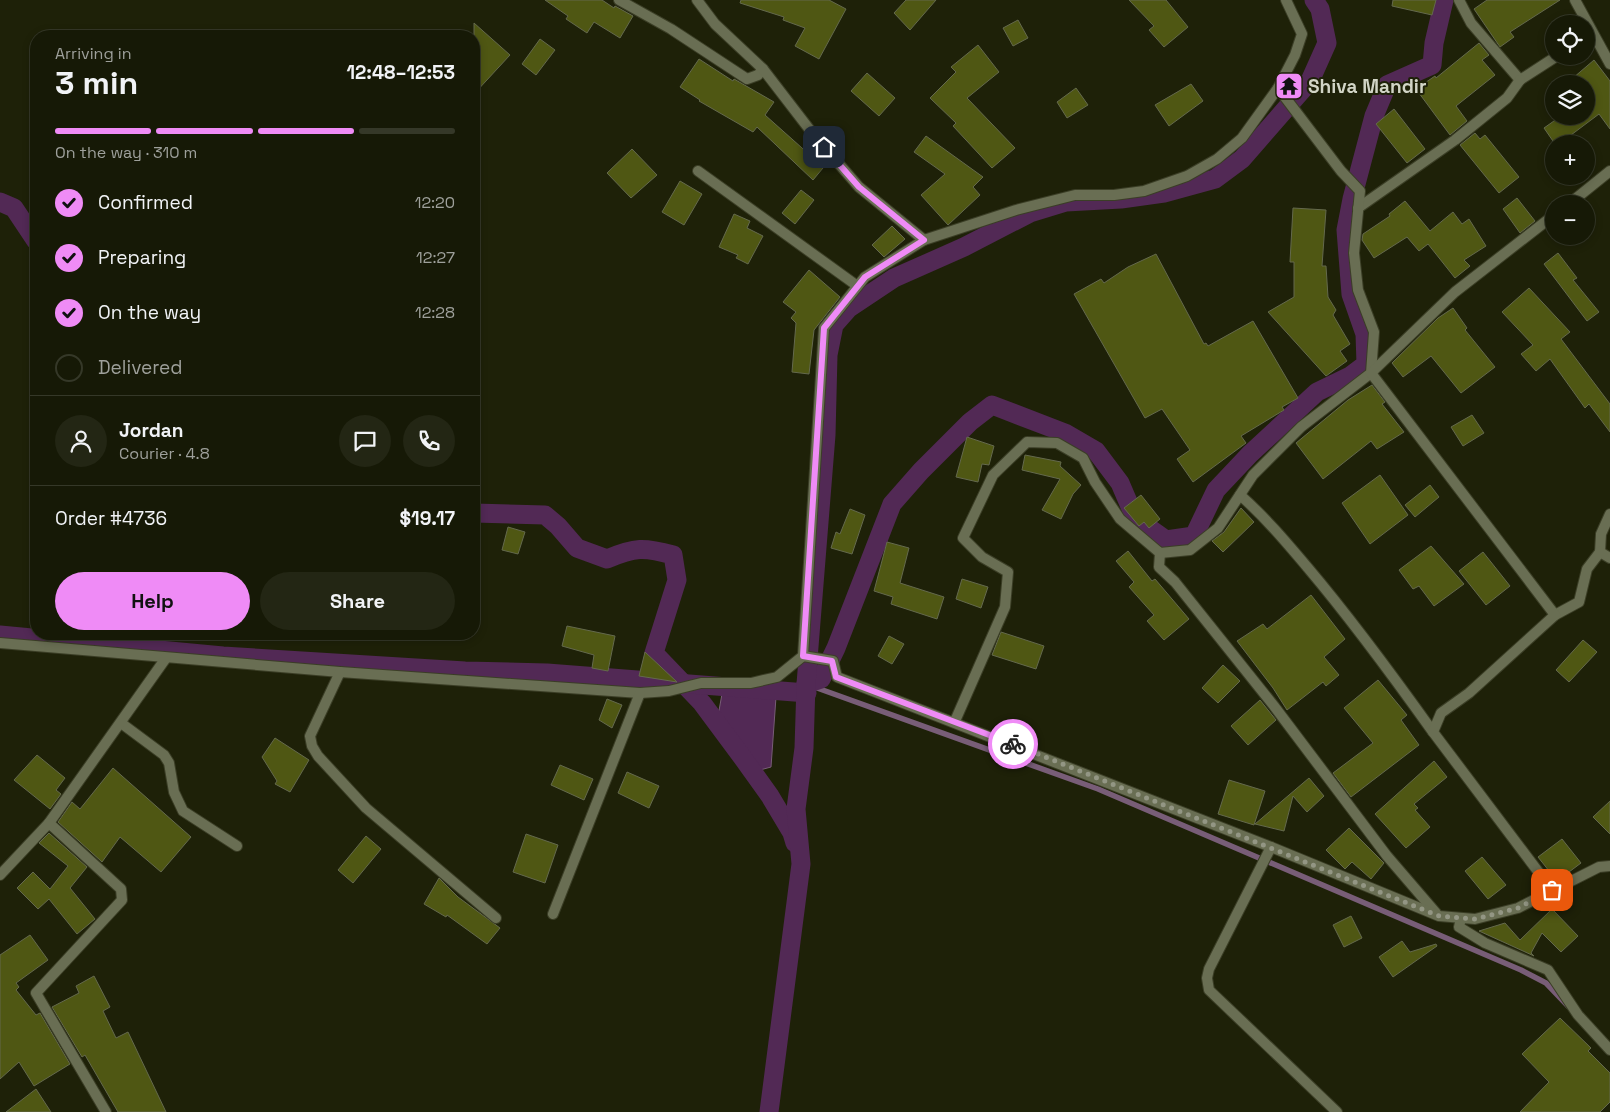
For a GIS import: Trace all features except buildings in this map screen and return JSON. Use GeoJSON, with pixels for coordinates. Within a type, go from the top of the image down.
{"type":"FeatureCollection","features":[{"type":"Feature","properties":{"kind":"street"},"geometry":{"type":"LineString","coordinates":[[619,0],[671,29],[747,79],[758,75],[763,69]]}},
{"type":"Feature","properties":{"kind":"street"},"geometry":{"type":"LineString","coordinates":[[697,0],[716,24],[763,69],[813,134],[859,187],[924,240]]}},
{"type":"Feature","properties":{"kind":"street"},"geometry":{"type":"LineString","coordinates":[[0,643],[340,672],[640,693],[681,689],[701,683],[751,683],[777,677],[803,656],[824,328],[856,285],[885,262],[924,240],[1016,210],[1075,195],[1114,195],[1144,190],[1187,176],[1217,159],[1242,138],[1280,91],[1302,34],[1286,0]]}},
{"type":"Feature","properties":{"kind":"street"},"geometry":{"type":"LineString","coordinates":[[1459,0],[1471,23],[1520,80]]}},
{"type":"Feature","properties":{"kind":"street"},"geometry":{"type":"LineString","coordinates":[[1575,0],[1581,15]]}},
{"type":"Feature","properties":{"kind":"street"},"geometry":{"type":"LineString","coordinates":[[1595,42],[1610,64]]}},
{"type":"Feature","properties":{"kind":"street"},"geometry":{"type":"LineString","coordinates":[[1358,208],[1455,140],[1507,98],[1520,80],[1545,64]]}},
{"type":"Feature","properties":{"kind":"street"},"geometry":{"type":"LineString","coordinates":[[1280,91],[1341,171],[1360,191],[1354,253],[1358,290],[1374,332],[1371,373],[1556,615]]}},
{"type":"Feature","properties":{"kind":"street"},"geometry":{"type":"LineString","coordinates":[[698,171],[856,285]]}},
{"type":"Feature","properties":{"kind":"street"},"geometry":{"type":"LineString","coordinates":[[1579,195],[1610,171]]}},
{"type":"Feature","properties":{"kind":"street"},"geometry":{"type":"LineString","coordinates":[[955,721],[1005,607],[1008,572],[982,557],[963,538],[993,475],[1027,442],[1057,443],[1082,458],[1095,482],[1120,519],[1160,553],[1190,550],[1218,528],[1253,475],[1300,427],[1371,373],[1454,292],[1545,222]]}},
{"type":"Feature","properties":{"kind":"street"},"geometry":{"type":"LineString","coordinates":[[1240,495],[1265,517],[1376,652],[1433,732],[1552,890]]}},
{"type":"Feature","properties":{"kind":"street"},"geometry":{"type":"LineString","coordinates":[[1433,732],[1441,713],[1469,693],[1556,615],[1578,602],[1588,569],[1600,552],[1601,534],[1610,514]]}},
{"type":"Feature","properties":{"kind":"street"},"geometry":{"type":"LineString","coordinates":[[1600,552],[1610,558]]}},
{"type":"Feature","properties":{"kind":"street"},"geometry":{"type":"LineString","coordinates":[[1160,553],[1160,567],[1175,582],[1274,706],[1387,856],[1439,916]]}},
{"type":"Feature","properties":{"kind":"street"},"geometry":{"type":"LineString","coordinates":[[803,656],[832,661],[836,677],[955,721],[1439,916],[1475,919],[1518,908],[1599,867],[1610,866]]}},
{"type":"Feature","properties":{"kind":"street"},"geometry":{"type":"LineString","coordinates":[[0,875],[49,823],[166,658]]}},
{"type":"Feature","properties":{"kind":"street"},"geometry":{"type":"LineString","coordinates":[[340,672],[310,736],[312,746],[318,756],[366,808],[496,918]]}},
{"type":"Feature","properties":{"kind":"street"},"geometry":{"type":"LineString","coordinates":[[553,914],[640,693]]}},
{"type":"Feature","properties":{"kind":"street"},"geometry":{"type":"LineString","coordinates":[[121,723],[164,755],[168,763],[174,792],[183,811],[237,846]]}},
{"type":"Feature","properties":{"kind":"street"},"geometry":{"type":"LineString","coordinates":[[49,823],[95,863],[121,889],[123,894],[122,900],[36,993],[106,1112]]}},
{"type":"Feature","properties":{"kind":"street"},"geometry":{"type":"LineString","coordinates":[[1271,847],[1209,969],[1207,978],[1208,990],[1337,1112]]}},
{"type":"Feature","properties":{"kind":"street"},"geometry":{"type":"LineString","coordinates":[[1461,918],[1459,927],[1485,943],[1548,970],[1578,1015],[1610,1050]]}},
{"type":"Feature","properties":{"kind":"shaded area"},"geometry":{"type":"Polygon","coordinates":[[[722,694],[776,697],[771,767],[760,770],[718,716],[722,694]]]}},
{"type":"Feature","properties":{"kind":"waterway"},"geometry":{"type":"LineString","coordinates":[[769,1112],[801,864],[796,809],[804,748],[806,684],[826,435],[828,355],[834,325],[849,308],[894,278],[964,247],[1030,213],[1066,202],[1121,199],[1164,193],[1215,179],[1242,159],[1310,81],[1327,43],[1320,9],[1314,0]]}},
{"type":"Feature","properties":{"kind":"waterway"},"geometry":{"type":"LineString","coordinates":[[806,684],[821,679],[836,648],[892,504],[921,471],[970,422],[992,405],[1065,433],[1096,451],[1120,483],[1135,518],[1166,540],[1194,536],[1216,490],[1250,454],[1317,392],[1350,376],[1366,364],[1365,334],[1351,294],[1346,230],[1352,199],[1374,116],[1387,85],[1432,65],[1434,43],[1444,0]]}},
{"type":"Feature","properties":{"kind":"waterway"},"geometry":{"type":"LineString","coordinates":[[0,202],[14,208],[30,232]]}},
{"type":"Feature","properties":{"kind":"waterway"},"geometry":{"type":"LineString","coordinates":[[480,513],[545,515],[558,526],[577,548],[607,559],[633,550],[647,550],[673,555],[677,580],[654,653],[702,703],[770,796],[792,833],[795,843]]}},
{"type":"Feature","properties":{"kind":"waterway"},"geometry":{"type":"LineString","coordinates":[[0,635],[30,638]]}},
{"type":"Feature","properties":{"kind":"waterway"},"geometry":{"type":"LineString","coordinates":[[53,640],[223,656],[465,671],[547,673],[807,693]]}},
{"type":"Feature","properties":{"kind":"waterway"},"geometry":{"type":"LineString","coordinates":[[806,684],[1098,789],[1521,970],[1546,983],[1568,1006]]}},
{"type":"Feature","properties":{"kind":"way so far"},"geometry":{"type":"LineString","coordinates":[[1013,744],[1439,916],[1475,919],[1518,908],[1552,890]]}},
{"type":"Feature","properties":{"kind":"place","name":"Shiva Mandir"},"geometry":{"type":"Point","coordinates":[1289,86]}},
{"type":"Feature","properties":{"kind":"route"},"geometry":{"type":"LineString","coordinates":[[824,147],[859,187],[924,240],[885,262],[865,277],[856,285],[843,305],[824,328],[813,535],[803,656],[832,661],[836,677],[1013,744]]}}]}
